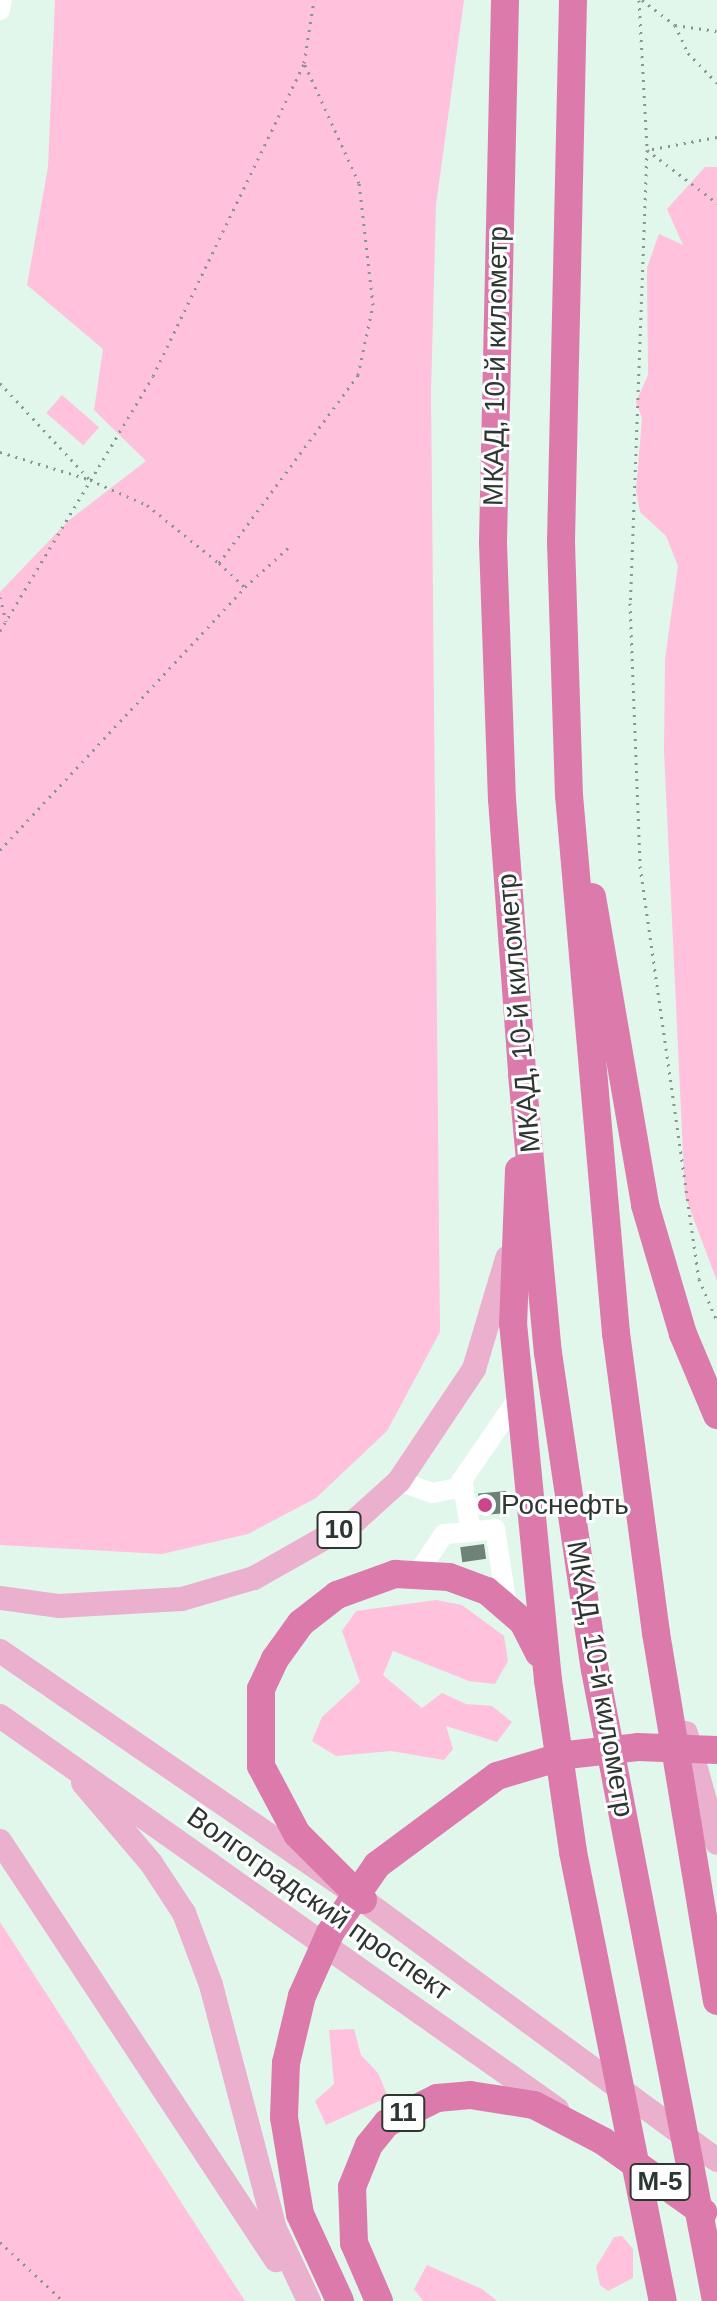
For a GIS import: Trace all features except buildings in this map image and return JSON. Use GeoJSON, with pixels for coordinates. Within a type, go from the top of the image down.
{"type":"FeatureCollection","features":[{"type":"Feature","properties":{"kind":"highway","name":"МКАД, 10-й километр"},"geometry":{"type":"LineString","coordinates":[[505,0],[493,543],[502,799],[522,1074],[548,1353],[595,1670],[716,2301]]}},
{"type":"Feature","properties":{"kind":"highway"},"geometry":{"type":"LineString","coordinates":[[573,0],[561,527],[569,795],[616,1333],[656,1633],[717,2001]]}},
{"type":"Feature","properties":{"kind":"highway"},"geometry":{"type":"LineString","coordinates":[[569,795],[605,953],[645,1205],[683,1334],[717,1415]]}},
{"type":"Feature","properties":{"kind":"highway","name":"10"},"geometry":{"type":"LineString","coordinates":[[512,1232],[522,1074]]}},
{"type":"Feature","properties":{"kind":"highway"},"geometry":{"type":"LineString","coordinates":[[512,1232],[519,1397],[548,1680],[573,1852],[663,2301]]}},
{"type":"Feature","properties":{"kind":"highway"},"geometry":{"type":"LineString","coordinates":[[363,1900],[297,1834],[274,1800],[261,1766],[261,1689],[301,1623],[337,1595],[371,1579],[417,1574],[449,1577],[507,1607],[523,1622],[548,1680]]}},
{"type":"Feature","properties":{"kind":"highway"},"geometry":{"type":"LineString","coordinates":[[340,2301],[300,2214],[284,2117],[286,2063],[302,1996],[346,1910],[377,1865],[497,1776],[567,1755],[638,1747],[717,1750]]}},
{"type":"Feature","properties":{"kind":"highway","name":"11"},"geometry":{"type":"LineString","coordinates":[[379,2301],[354,2243],[350,2213],[359,2164],[387,2123],[437,2098],[470,2095],[534,2105],[603,2141]]}},
{"type":"Feature","properties":{"kind":"highway","name":"М-5"},"geometry":{"type":"LineString","coordinates":[[603,2141],[717,2222]]}},
{"type":"Feature","properties":{"kind":"main road","name":"10"},"geometry":{"type":"LineString","coordinates":[[0,1598],[98,1607],[182,1599],[254,1578],[356,1520],[399,1481],[474,1369],[497,1304],[512,1232]]}},
{"type":"Feature","properties":{"kind":"main road"},"geometry":{"type":"LineString","coordinates":[[656,1633],[717,1843]]}},
{"type":"Feature","properties":{"kind":"main road","name":"Волгоградский проспект"},"geometry":{"type":"LineString","coordinates":[[0,1651],[363,1900],[717,2160]]}},
{"type":"Feature","properties":{"kind":"main road","name":"Волгоградский проспект"},"geometry":{"type":"LineString","coordinates":[[0,1716],[603,2141]]}},
{"type":"Feature","properties":{"kind":"main road"},"geometry":{"type":"LineString","coordinates":[[68,1764],[151,1863],[184,1913],[211,1985],[275,2229],[307,2301]]}},
{"type":"Feature","properties":{"kind":"main road"},"geometry":{"type":"LineString","coordinates":[[0,1841],[307,2301]]}},
{"type":"Feature","properties":{"kind":"lane"},"geometry":{"type":"LineString","coordinates":[[0,10],[2,0]]}},
{"type":"Feature","properties":{"kind":"lane"},"geometry":{"type":"LineString","coordinates":[[471,1532],[462,1480],[519,1397]]}},
{"type":"Feature","properties":{"kind":"lane"},"geometry":{"type":"LineString","coordinates":[[399,1481],[432,1493],[463,1487]]}},
{"type":"Feature","properties":{"kind":"lane"},"geometry":{"type":"LineString","coordinates":[[417,1574],[444,1534],[495,1529],[507,1607]]}},
{"type":"Feature","properties":{"kind":"path"},"geometry":{"type":"LineString","coordinates":[[0,631],[153,376],[304,63],[314,0]]}},
{"type":"Feature","properties":{"kind":"path"},"geometry":{"type":"LineString","coordinates":[[640,0],[675,25],[717,31]]}},
{"type":"Feature","properties":{"kind":"path"},"geometry":{"type":"LineString","coordinates":[[640,0],[647,150],[630,603],[640,866],[699,1279],[717,1321]]}},
{"type":"Feature","properties":{"kind":"path"},"geometry":{"type":"LineString","coordinates":[[675,25],[688,53],[717,83]]}},
{"type":"Feature","properties":{"kind":"path"},"geometry":{"type":"LineString","coordinates":[[219,563],[358,375],[373,305],[359,183],[304,63]]}},
{"type":"Feature","properties":{"kind":"path"},"geometry":{"type":"LineString","coordinates":[[647,150],[717,137]]}},
{"type":"Feature","properties":{"kind":"path"},"geometry":{"type":"LineString","coordinates":[[647,150],[717,203]]}},
{"type":"Feature","properties":{"kind":"path"},"geometry":{"type":"LineString","coordinates":[[0,383],[90,480]]}},
{"type":"Feature","properties":{"kind":"path"},"geometry":{"type":"LineString","coordinates":[[0,452],[90,480],[147,505],[245,587]]}},
{"type":"Feature","properties":{"kind":"path"},"geometry":{"type":"LineString","coordinates":[[0,850],[245,587],[289,547]]}},
{"type":"Feature","properties":{"kind":"path"},"geometry":{"type":"LineString","coordinates":[[0,597],[6,621]]}},
{"type":"Feature","properties":{"kind":"path"},"geometry":{"type":"LineString","coordinates":[[0,2242],[63,2301]]}},
{"type":"Feature","properties":{"kind":"shaded area"},"geometry":{"type":"Polygon","coordinates":[[[55,0],[464,0],[436,205],[431,393],[440,1332],[387,1431],[316,1498],[248,1534],[162,1554],[0,1545],[0,592],[68,521],[146,461],[94,410],[103,349],[27,285],[48,167],[55,0]]]}},
{"type":"Feature","properties":{"kind":"shaded area"},"geometry":{"type":"Polygon","coordinates":[[[705,167],[717,167],[717,1281],[685,1196],[664,751],[665,659],[678,566],[666,536],[640,512],[636,490],[642,418],[636,402],[648,375],[647,268],[659,234],[683,245],[667,209],[705,167]]]}},
{"type":"Feature","properties":{"kind":"shaded area"},"geometry":{"type":"Polygon","coordinates":[[[62,395],[99,427],[83,445],[46,413],[62,395]]]}},
{"type":"Feature","properties":{"kind":"shaded area"},"geometry":{"type":"Polygon","coordinates":[[[436,1600],[462,1605],[504,1636],[508,1661],[495,1684],[469,1681],[393,1651],[383,1675],[422,1708],[442,1693],[466,1704],[492,1706],[512,1722],[497,1742],[446,1726],[453,1749],[444,1760],[391,1751],[336,1756],[312,1741],[322,1717],[360,1682],[342,1631],[356,1611],[436,1600]]]}},
{"type":"Feature","properties":{"kind":"shaded area"},"geometry":{"type":"Polygon","coordinates":[[[0,1922],[245,2301],[0,2301],[0,1922]]]}},
{"type":"Feature","properties":{"kind":"shaded area"},"geometry":{"type":"Polygon","coordinates":[[[354,2029],[361,2055],[378,2073],[388,2097],[326,2125],[315,2101],[334,2084],[329,2030],[354,2029]]]}},
{"type":"Feature","properties":{"kind":"shaded area"},"geometry":{"type":"Polygon","coordinates":[[[622,2236],[633,2249],[633,2278],[608,2291],[600,2285],[596,2267],[614,2237],[622,2236]]]}},
{"type":"Feature","properties":{"kind":"shaded area"},"geometry":{"type":"Polygon","coordinates":[[[427,2265],[482,2289],[497,2301],[423,2301],[414,2289],[427,2265]]]}},
{"type":"Feature","properties":{"kind":"place","name":"Роснефть"},"geometry":{"type":"Point","coordinates":[485,1505]}}]}
